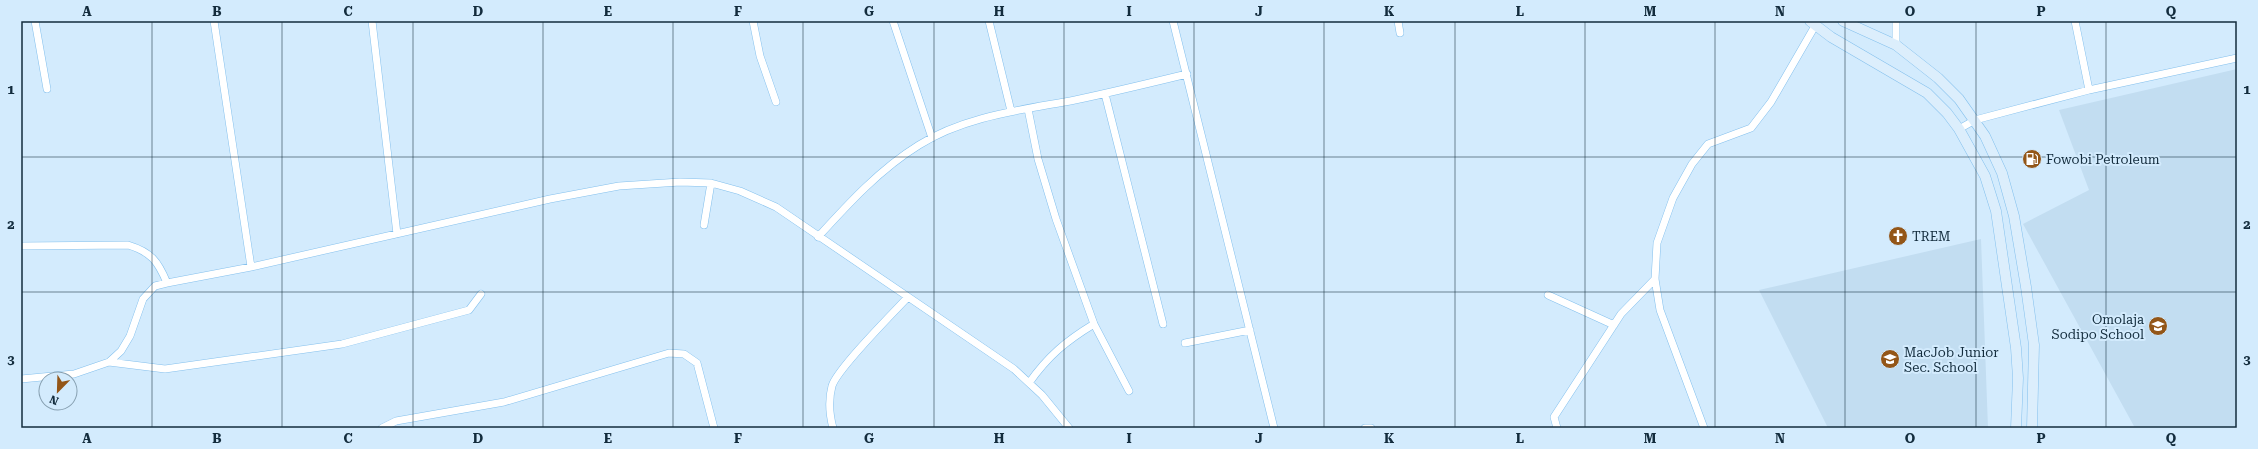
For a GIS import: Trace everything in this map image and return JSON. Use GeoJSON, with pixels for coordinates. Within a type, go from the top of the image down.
{"type":"FeatureCollection","features":[{"type":"Feature","properties":{"kind":"main road"},"geometry":{"type":"LineString","coordinates":[[1843,21],[1896,45],[1938,78],[1959,99],[1985,136],[2002,173],[2014,216],[2034,345],[2032,428]]}},
{"type":"Feature","properties":{"kind":"main road"},"geometry":{"type":"LineString","coordinates":[[1813,23],[1927,93],[1947,113],[1959,129],[1985,176],[1996,211],[2016,348],[2018,378],[2016,428]]}},
{"type":"Feature","properties":{"kind":"street"},"geometry":{"type":"LineString","coordinates":[[35,21],[47,89]]}},
{"type":"Feature","properties":{"kind":"street"},"geometry":{"type":"LineString","coordinates":[[214,21],[251,267]]}},
{"type":"Feature","properties":{"kind":"street"},"geometry":{"type":"LineString","coordinates":[[372,21],[397,234]]}},
{"type":"Feature","properties":{"kind":"street"},"geometry":{"type":"LineString","coordinates":[[754,21],[760,56],[776,102]]}},
{"type":"Feature","properties":{"kind":"street"},"geometry":{"type":"LineString","coordinates":[[893,21],[932,138]]}},
{"type":"Feature","properties":{"kind":"street"},"geometry":{"type":"LineString","coordinates":[[989,21],[1011,111]]}},
{"type":"Feature","properties":{"kind":"street"},"geometry":{"type":"LineString","coordinates":[[1173,21],[1274,428]]}},
{"type":"Feature","properties":{"kind":"street"},"geometry":{"type":"LineString","coordinates":[[1398,21],[1400,33]]}},
{"type":"Feature","properties":{"kind":"street"},"geometry":{"type":"LineString","coordinates":[[1896,21],[1896,45]]}},
{"type":"Feature","properties":{"kind":"street"},"geometry":{"type":"LineString","coordinates":[[2075,21],[2089,90]]}},
{"type":"Feature","properties":{"kind":"street"},"geometry":{"type":"LineString","coordinates":[[1704,428],[1660,310],[1655,279],[1657,243],[1673,198],[1692,164],[1708,144],[1751,128],[1771,102],[1813,23]]}},
{"type":"Feature","properties":{"kind":"street"},"geometry":{"type":"LineString","coordinates":[[1959,129],[1975,120],[2089,90],[2237,58]]}},
{"type":"Feature","properties":{"kind":"street"},"geometry":{"type":"LineString","coordinates":[[818,237],[847,205],[895,161],[932,138],[960,126],[1011,111],[1105,94],[1187,74]]}},
{"type":"Feature","properties":{"kind":"street"},"geometry":{"type":"LineString","coordinates":[[1105,94],[1162,324]]}},
{"type":"Feature","properties":{"kind":"street"},"geometry":{"type":"LineString","coordinates":[[1028,109],[1038,159],[1056,219],[1094,324],[1129,391]]}},
{"type":"Feature","properties":{"kind":"street"},"geometry":{"type":"LineString","coordinates":[[21,379],[74,374],[109,362],[121,351],[130,336],[142,299],[155,286],[251,267],[550,199],[619,186],[680,182],[711,184],[740,191],[776,207],[1014,369],[1046,400],[1069,428]]}},
{"type":"Feature","properties":{"kind":"street"},"geometry":{"type":"LineString","coordinates":[[704,225],[711,184]]}},
{"type":"Feature","properties":{"kind":"street"},"geometry":{"type":"LineString","coordinates":[[21,246],[128,244],[144,250],[154,258],[167,283]]}},
{"type":"Feature","properties":{"kind":"street"},"geometry":{"type":"LineString","coordinates":[[1557,428],[1554,417],[1621,314],[1655,279]]}},
{"type":"Feature","properties":{"kind":"street"},"geometry":{"type":"LineString","coordinates":[[109,362],[165,369],[342,344],[469,310],[481,294]]}},
{"type":"Feature","properties":{"kind":"street"},"geometry":{"type":"LineString","coordinates":[[1548,295],[1614,325]]}},
{"type":"Feature","properties":{"kind":"street"},"geometry":{"type":"LineString","coordinates":[[833,428],[828,409],[832,384],[851,359],[908,297]]}},
{"type":"Feature","properties":{"kind":"street"},"geometry":{"type":"LineString","coordinates":[[1029,382],[1044,362],[1062,344],[1094,324]]}},
{"type":"Feature","properties":{"kind":"street"},"geometry":{"type":"LineString","coordinates":[[1185,343],[1250,330]]}},
{"type":"Feature","properties":{"kind":"street"},"geometry":{"type":"LineString","coordinates":[[382,428],[396,421],[504,402],[669,353],[684,354],[696,363],[714,428]]}},
{"type":"Feature","properties":{"kind":"street"},"geometry":{"type":"LineString","coordinates":[[1365,428],[1371,428]]}},
{"type":"Feature","properties":{"kind":"shaded area","name":"Omolaja Sodipo School"},"geometry":{"type":"Polygon","coordinates":[[[2237,69],[2237,428],[2135,428],[2023,224],[2089,190],[2059,110],[2237,69]]]}},
{"type":"Feature","properties":{"kind":"shaded area","name":"MacJob Junior Sec. School"},"geometry":{"type":"Polygon","coordinates":[[[1981,239],[1988,428],[1828,428],[1759,290],[1981,239]]]}},
{"type":"Feature","properties":{"kind":"place","name":"Fowobi Petroleum"},"geometry":{"type":"Point","coordinates":[2032,159]}},
{"type":"Feature","properties":{"kind":"place","name":"TREM"},"geometry":{"type":"Point","coordinates":[1898,236]}},
{"type":"Feature","properties":{"kind":"place","name":"Omolaja Sodipo School"},"geometry":{"type":"Point","coordinates":[2158,326]}},
{"type":"Feature","properties":{"kind":"place","name":"MacJob Junior Sec. School"},"geometry":{"type":"Point","coordinates":[1890,359]}}]}
